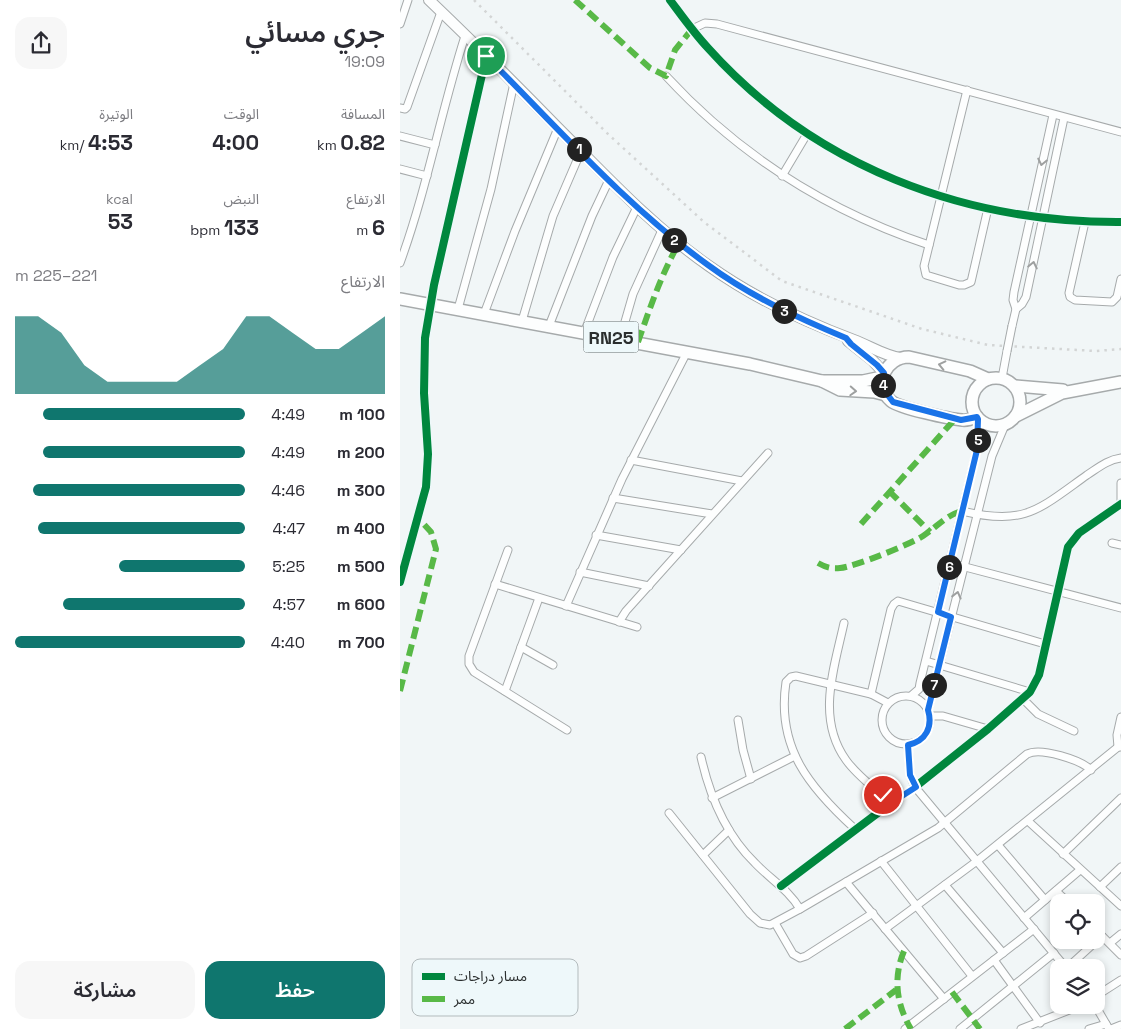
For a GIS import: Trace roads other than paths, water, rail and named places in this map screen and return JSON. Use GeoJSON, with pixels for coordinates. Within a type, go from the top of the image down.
{"type":"FeatureCollection","features":[{"type":"Feature","properties":{"kind":"main road"},"geometry":{"type":"LineString","coordinates":[[429,0],[637,207],[662,230],[709,266],[746,290],[786,312],[885,355],[900,358],[909,357],[970,371],[988,379]]}},
{"type":"Feature","properties":{"kind":"main road","name":"RN25"},"geometry":{"type":"LineString","coordinates":[[400,299],[764,367],[822,381],[840,390],[874,392],[886,395],[898,405],[947,417],[966,420],[978,418],[993,426],[1005,425]]}},
{"type":"Feature","properties":{"kind":"main road"},"geometry":{"type":"LineString","coordinates":[[846,338],[877,365],[883,375],[886,395]]}},
{"type":"Feature","properties":{"kind":"main road"},"geometry":{"type":"LineString","coordinates":[[883,375],[888,365],[900,358]]}},
{"type":"Feature","properties":{"kind":"main road","name":"RN25"},"geometry":{"type":"LineString","coordinates":[[822,381],[863,381],[883,375]]}},
{"type":"Feature","properties":{"kind":"main road"},"geometry":{"type":"LineString","coordinates":[[978,418],[973,408],[973,395],[980,384],[988,379],[1002,378],[1015,386],[1070,391]]}},
{"type":"Feature","properties":{"kind":"main road"},"geometry":{"type":"LineString","coordinates":[[1005,425],[1016,416],[1038,404],[1070,391],[1121,382]]}},
{"type":"Feature","properties":{"kind":"main road"},"geometry":{"type":"LineString","coordinates":[[1015,386],[1021,401],[1016,416]]}},
{"type":"Feature","properties":{"kind":"street"},"geometry":{"type":"LineString","coordinates":[[400,24],[408,0]]}},
{"type":"Feature","properties":{"kind":"street"},"geometry":{"type":"LineString","coordinates":[[670,0],[692,28],[730,70],[780,114],[807,134],[874,172],[906,185],[988,208],[1043,218],[1085,222],[1121,222]]}},
{"type":"Feature","properties":{"kind":"street"},"geometry":{"type":"LineString","coordinates":[[400,108],[405,109],[406,107],[441,12]]}},
{"type":"Feature","properties":{"kind":"street"},"geometry":{"type":"LineString","coordinates":[[692,28],[705,23],[717,24],[1121,132]]}},
{"type":"Feature","properties":{"kind":"street"},"geometry":{"type":"LineString","coordinates":[[400,263],[427,176],[448,91],[465,36]]}},
{"type":"Feature","properties":{"kind":"street"},"geometry":{"type":"LineString","coordinates":[[400,582],[426,487],[428,454],[424,354],[431,305],[486,56]]}},
{"type":"Feature","properties":{"kind":"street"},"geometry":{"type":"LineString","coordinates":[[666,76],[721,131],[782,176],[854,216],[929,245]]}},
{"type":"Feature","properties":{"kind":"street"},"geometry":{"type":"LineString","coordinates":[[458,309],[491,189],[514,83]]}},
{"type":"Feature","properties":{"kind":"street"},"geometry":{"type":"LineString","coordinates":[[966,90],[929,245],[924,270],[926,275],[959,285],[968,284],[973,277],[988,208]]}},
{"type":"Feature","properties":{"kind":"street"},"geometry":{"type":"LineString","coordinates":[[1002,378],[1016,309],[1013,296],[1053,115]]}},
{"type":"Feature","properties":{"kind":"street"},"geometry":{"type":"LineString","coordinates":[[1016,309],[1026,297],[1064,118]]}},
{"type":"Feature","properties":{"kind":"street"},"geometry":{"type":"LineString","coordinates":[[484,314],[515,231],[558,128]]}},
{"type":"Feature","properties":{"kind":"street"},"geometry":{"type":"LineString","coordinates":[[782,176],[807,134]]}},
{"type":"Feature","properties":{"kind":"street"},"geometry":{"type":"LineString","coordinates":[[400,136],[434,145]]}},
{"type":"Feature","properties":{"kind":"street"},"geometry":{"type":"LineString","coordinates":[[522,321],[553,216],[581,151]]}},
{"type":"Feature","properties":{"kind":"street"},"geometry":{"type":"LineString","coordinates":[[400,169],[427,176]]}},
{"type":"Feature","properties":{"kind":"street"},"geometry":{"type":"LineString","coordinates":[[549,326],[592,216],[609,180]]}},
{"type":"Feature","properties":{"kind":"street"},"geometry":{"type":"LineString","coordinates":[[584,333],[613,257],[637,207]]}},
{"type":"Feature","properties":{"kind":"street"},"geometry":{"type":"LineString","coordinates":[[1085,222],[1069,293],[1070,298],[1075,300],[1112,302],[1116,297],[1121,279]]}},
{"type":"Feature","properties":{"kind":"street"},"geometry":{"type":"LineString","coordinates":[[620,339],[634,294],[662,230]]}},
{"type":"Feature","properties":{"kind":"street"},"geometry":{"type":"LineString","coordinates":[[566,606],[631,460],[687,352]]}},
{"type":"Feature","properties":{"kind":"street"},"geometry":{"type":"LineString","coordinates":[[911,696],[919,689],[950,563],[977,450],[978,418]]}},
{"type":"Feature","properties":{"kind":"street"},"geometry":{"type":"LineString","coordinates":[[988,729],[929,713],[921,701],[911,696],[899,697],[888,703],[882,717],[884,731],[894,742],[908,745],[915,743],[926,735],[929,730],[929,713],[951,617],[995,445],[1005,425]]}},
{"type":"Feature","properties":{"kind":"street"},"geometry":{"type":"LineString","coordinates":[[620,622],[626,611],[768,452]]}},
{"type":"Feature","properties":{"kind":"street"},"geometry":{"type":"LineString","coordinates":[[962,511],[1001,517],[1027,514],[1048,504],[1103,464],[1121,458]]}},
{"type":"Feature","properties":{"kind":"street"},"geometry":{"type":"LineString","coordinates":[[631,460],[742,481]]}},
{"type":"Feature","properties":{"kind":"street"},"geometry":{"type":"LineString","coordinates":[[781,886],[855,829],[916,787],[988,729],[1030,692],[1038,675],[1065,557],[1073,539],[1121,503],[1121,483]]}},
{"type":"Feature","properties":{"kind":"street"},"geometry":{"type":"LineString","coordinates":[[614,498],[712,514]]}},
{"type":"Feature","properties":{"kind":"street"},"geometry":{"type":"LineString","coordinates":[[596,535],[680,550]]}},
{"type":"Feature","properties":{"kind":"street"},"geometry":{"type":"LineString","coordinates":[[1112,543],[1121,545]]}},
{"type":"Feature","properties":{"kind":"street"},"geometry":{"type":"LineString","coordinates":[[508,550],[469,660],[470,667],[474,672],[567,730]]}},
{"type":"Feature","properties":{"kind":"street"},"geometry":{"type":"LineString","coordinates":[[950,563],[1121,608]]}},
{"type":"Feature","properties":{"kind":"street"},"geometry":{"type":"LineString","coordinates":[[580,572],[649,586]]}},
{"type":"Feature","properties":{"kind":"street"},"geometry":{"type":"LineString","coordinates":[[495,584],[637,627]]}},
{"type":"Feature","properties":{"kind":"street"},"geometry":{"type":"LineString","coordinates":[[505,691],[539,598]]}},
{"type":"Feature","properties":{"kind":"street"},"geometry":{"type":"LineString","coordinates":[[871,694],[894,604],[900,602],[1045,644]]}},
{"type":"Feature","properties":{"kind":"street"},"geometry":{"type":"LineString","coordinates":[[844,623],[830,684],[829,716],[838,747],[846,761],[891,803]]}},
{"type":"Feature","properties":{"kind":"street"},"geometry":{"type":"LineString","coordinates":[[521,647],[553,665]]}},
{"type":"Feature","properties":{"kind":"street"},"geometry":{"type":"LineString","coordinates":[[926,661],[1030,692]]}},
{"type":"Feature","properties":{"kind":"street"},"geometry":{"type":"LineString","coordinates":[[855,829],[815,790],[795,756],[786,726],[784,699],[786,682],[791,677],[796,676],[871,694],[888,703]]}},
{"type":"Feature","properties":{"kind":"street"},"geometry":{"type":"LineString","coordinates":[[1023,699],[1038,714],[1074,731]]}},
{"type":"Feature","properties":{"kind":"street"},"geometry":{"type":"LineString","coordinates":[[886,929],[998,845],[1120,747],[1117,735],[1121,716]]}},
{"type":"Feature","properties":{"kind":"street"},"geometry":{"type":"LineString","coordinates":[[738,720],[743,750],[751,779]]}},
{"type":"Feature","properties":{"kind":"street"},"geometry":{"type":"LineString","coordinates":[[908,745],[910,775],[916,787],[1059,959]]}},
{"type":"Feature","properties":{"kind":"street"},"geometry":{"type":"LineString","coordinates":[[669,813],[754,919],[764,925],[776,923],[944,822],[1031,752],[1040,751],[1079,762],[1092,770]]}},
{"type":"Feature","properties":{"kind":"street"},"geometry":{"type":"LineString","coordinates":[[712,798],[795,756]]}},
{"type":"Feature","properties":{"kind":"street"},"geometry":{"type":"LineString","coordinates":[[701,757],[712,798],[728,830],[753,861],[792,896],[800,909]]}},
{"type":"Feature","properties":{"kind":"street"},"geometry":{"type":"LineString","coordinates":[[1063,854],[1121,798]]}},
{"type":"Feature","properties":{"kind":"street"},"geometry":{"type":"LineString","coordinates":[[1028,821],[1121,906]]}},
{"type":"Feature","properties":{"kind":"street"},"geometry":{"type":"LineString","coordinates":[[703,855],[728,830]]}},
{"type":"Feature","properties":{"kind":"street"},"geometry":{"type":"LineString","coordinates":[[998,845],[1045,900]]}},
{"type":"Feature","properties":{"kind":"street"},"geometry":{"type":"LineString","coordinates":[[881,861],[972,976]]}},
{"type":"Feature","properties":{"kind":"street"},"geometry":{"type":"LineString","coordinates":[[1100,887],[1121,867]]}},
{"type":"Feature","properties":{"kind":"street"},"geometry":{"type":"LineString","coordinates":[[1024,918],[1080,870]]}},
{"type":"Feature","properties":{"kind":"street"},"geometry":{"type":"LineString","coordinates":[[846,882],[944,999]]}},
{"type":"Feature","properties":{"kind":"street"},"geometry":{"type":"LineString","coordinates":[[945,885],[1003,953]]}},
{"type":"Feature","properties":{"kind":"street"},"geometry":{"type":"LineString","coordinates":[[1056,890],[1060,894]]}},
{"type":"Feature","properties":{"kind":"street"},"geometry":{"type":"LineString","coordinates":[[776,923],[793,954],[800,958],[873,914]]}},
{"type":"Feature","properties":{"kind":"street"},"geometry":{"type":"LineString","coordinates":[[905,1029],[1034,929]]}},
{"type":"Feature","properties":{"kind":"street"},"geometry":{"type":"LineString","coordinates":[[1110,943],[1121,934]]}},
{"type":"Feature","properties":{"kind":"street"},"geometry":{"type":"LineString","coordinates":[[1105,939],[1121,955]]}},
{"type":"Feature","properties":{"kind":"street"},"geometry":{"type":"LineString","coordinates":[[1077,959],[1088,949]]}},
{"type":"Feature","properties":{"kind":"street"},"geometry":{"type":"LineString","coordinates":[[960,1029],[1054,953]]}},
{"type":"Feature","properties":{"kind":"street"},"geometry":{"type":"LineString","coordinates":[[994,960],[1040,1023]]}},
{"type":"Feature","properties":{"kind":"street"},"geometry":{"type":"LineString","coordinates":[[1105,990],[1121,980]]}},
{"type":"Feature","properties":{"kind":"street"},"geometry":{"type":"LineString","coordinates":[[1021,1029],[1061,1014]]}},
{"type":"Feature","properties":{"kind":"street"},"geometry":{"type":"LineString","coordinates":[[1101,1014],[1109,1027]]}},
{"type":"Feature","properties":{"kind":"street"},"geometry":{"type":"LineString","coordinates":[[1089,1029],[1121,1025]]}},
{"type":"Feature","properties":{"kind":"railway"},"geometry":{"type":"LineString","coordinates":[[474,0],[609,135],[704,222],[782,281],[922,329],[988,345],[1096,351],[1121,349]]}}]}
